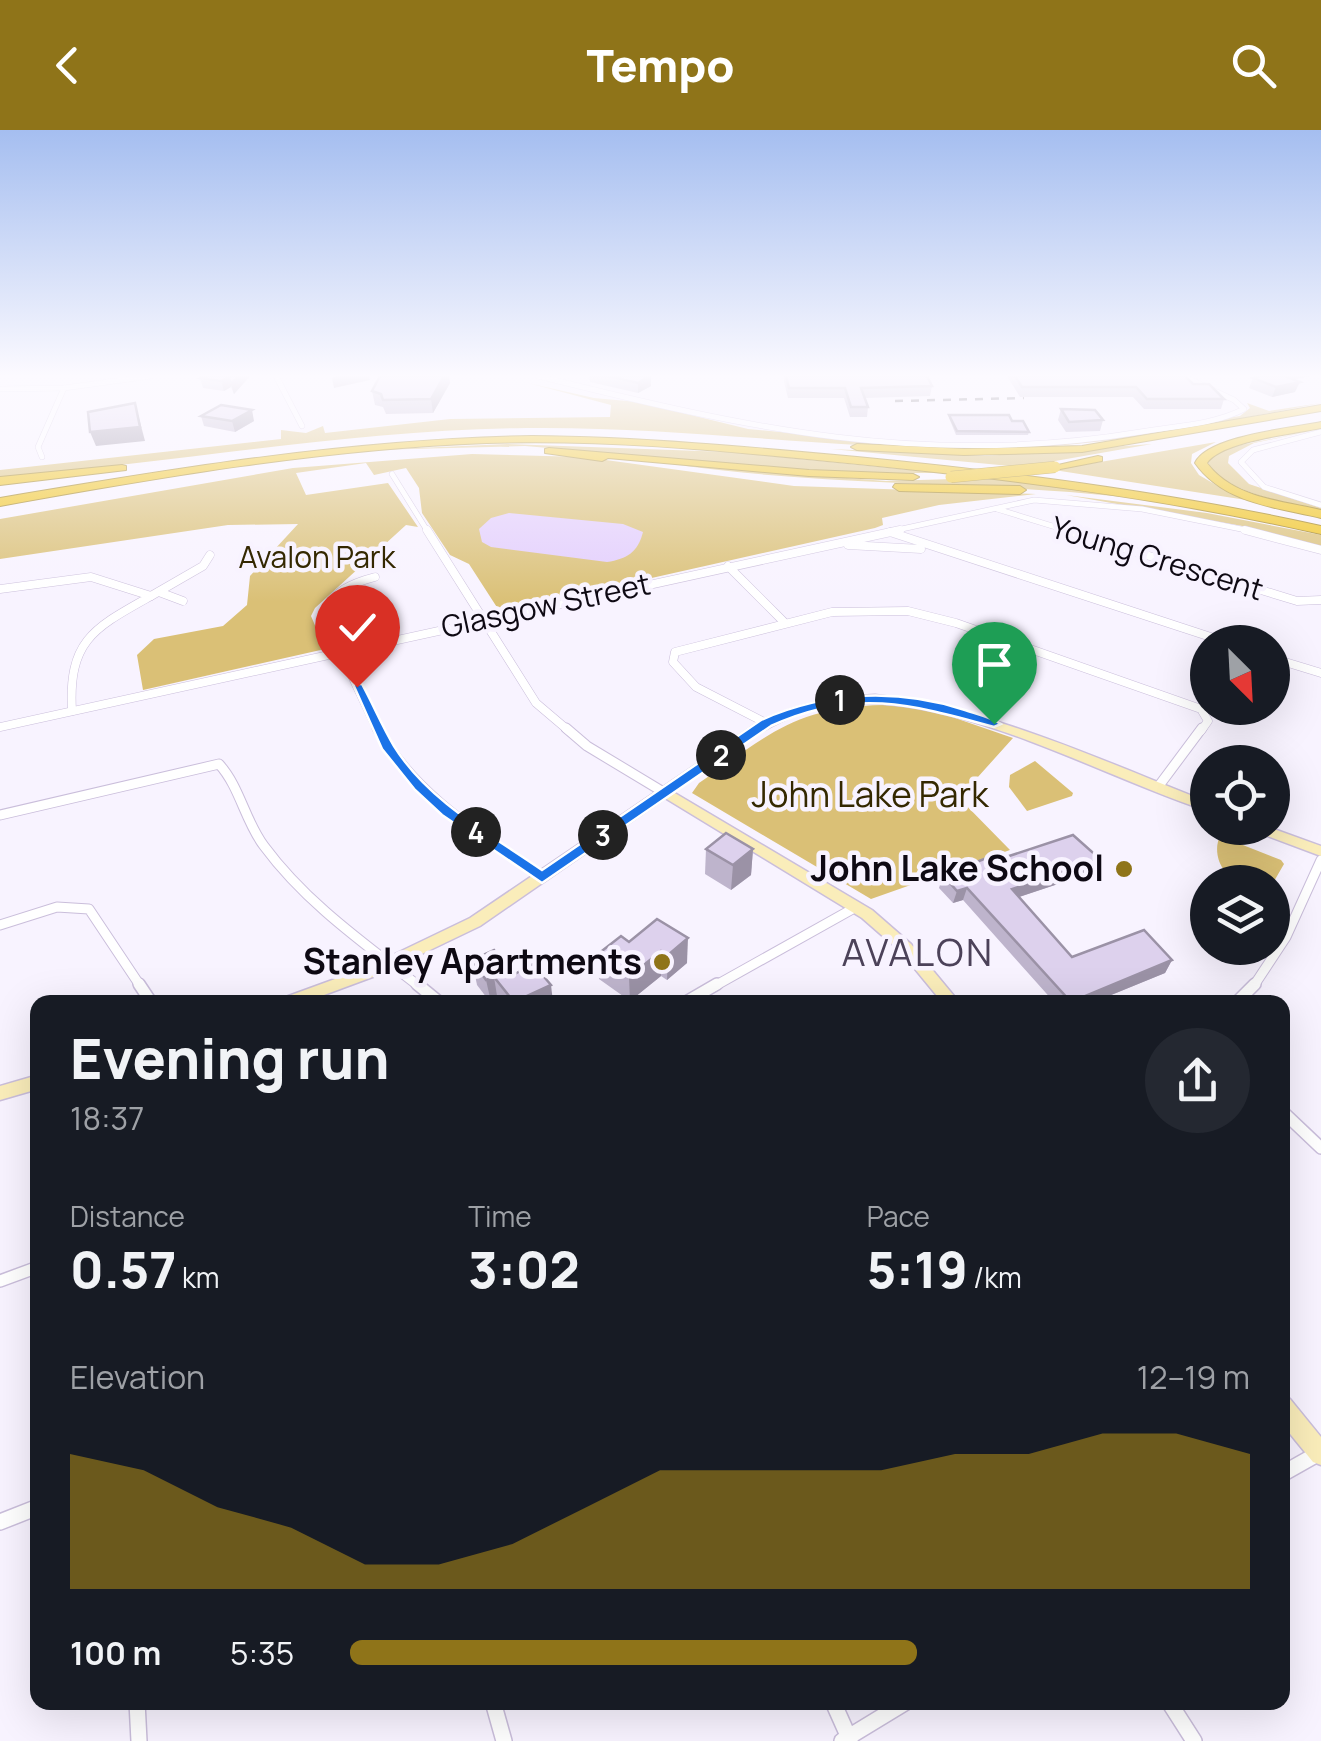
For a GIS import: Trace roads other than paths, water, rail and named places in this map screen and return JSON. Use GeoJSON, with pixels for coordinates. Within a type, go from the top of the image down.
{"type":"FeatureCollection","features":[{"type":"Feature","properties":{"kind":"highway"},"geometry":{"type":"LineString","coordinates":[[0,481],[291,451]]}},
{"type":"Feature","properties":{"kind":"highway"},"geometry":{"type":"LineString","coordinates":[[0,505],[269,458],[339,451]]}},
{"type":"Feature","properties":{"kind":"highway"},"geometry":{"type":"LineString","coordinates":[[0,505],[288,464],[441,451]]}},
{"type":"Feature","properties":{"kind":"highway"},"geometry":{"type":"LineString","coordinates":[[550,451],[783,481],[1070,493],[1320,523]]}},
{"type":"Feature","properties":{"kind":"highway"},"geometry":{"type":"LineString","coordinates":[[551,451],[839,475],[951,477],[1055,466],[1141,451]]}},
{"type":"Feature","properties":{"kind":"highway"},"geometry":{"type":"LineString","coordinates":[[756,451],[1016,476],[1320,523]]}},
{"type":"Feature","properties":{"kind":"highway"},"geometry":{"type":"LineString","coordinates":[[818,451],[1108,480],[1320,523]]}},
{"type":"Feature","properties":{"kind":"highway"},"geometry":{"type":"LineString","coordinates":[[1136,452],[1143,451]]}},
{"type":"Feature","properties":{"kind":"highway"},"geometry":{"type":"LineString","coordinates":[[1213,451],[1201,463],[1205,472],[1226,486],[1320,523]]}},
{"type":"Feature","properties":{"kind":"highway"},"geometry":{"type":"LineString","coordinates":[[0,495],[253,455]]}},
{"type":"Feature","properties":{"kind":"highway"},"geometry":{"type":"LineString","coordinates":[[0,516],[288,464]]}},
{"type":"Feature","properties":{"kind":"street"},"geometry":{"type":"LineString","coordinates":[[39,451],[42,457]]}},
{"type":"Feature","properties":{"kind":"street"},"geometry":{"type":"LineString","coordinates":[[1252,451],[1241,462],[1258,483],[1321,505]]}},
{"type":"Feature","properties":{"kind":"street"},"geometry":{"type":"LineString","coordinates":[[392,474],[524,687],[557,724],[856,907],[906,948],[945,995]]}},
{"type":"Feature","properties":{"kind":"street","name":"Glasgow Street"},"geometry":{"type":"LineString","coordinates":[[0,727],[1034,500],[1080,502],[1227,525],[1321,550]]}},
{"type":"Feature","properties":{"kind":"street","name":"Young Crescent"},"geometry":{"type":"LineString","coordinates":[[995,508],[1297,600],[1321,600]]}},
{"type":"Feature","properties":{"kind":"street"},"geometry":{"type":"LineString","coordinates":[[888,531],[1190,631]]}},
{"type":"Feature","properties":{"kind":"street"},"geometry":{"type":"LineString","coordinates":[[816,547],[889,546],[946,553]]}},
{"type":"Feature","properties":{"kind":"street"},"geometry":{"type":"LineString","coordinates":[[72,711],[69,676],[74,654],[96,629],[203,566],[210,555]]}},
{"type":"Feature","properties":{"kind":"street"},"geometry":{"type":"LineString","coordinates":[[728,566],[785,622]]}},
{"type":"Feature","properties":{"kind":"street"},"geometry":{"type":"LineString","coordinates":[[0,588],[91,577],[183,600]]}},
{"type":"Feature","properties":{"kind":"street"},"geometry":{"type":"LineString","coordinates":[[376,577],[348,585],[324,606],[323,614],[380,733],[412,779],[447,811],[542,877]]}},
{"type":"Feature","properties":{"kind":"street"},"geometry":{"type":"LineString","coordinates":[[766,723],[696,687],[673,662],[673,655],[682,648],[785,622],[852,610],[908,611],[934,616],[1201,709],[1208,721],[1158,788]]}},
{"type":"Feature","properties":{"kind":"street"},"geometry":{"type":"LineString","coordinates":[[1290,664],[1321,673]]}},
{"type":"Feature","properties":{"kind":"street"},"geometry":{"type":"LineString","coordinates":[[307,995],[390,963],[475,922],[766,723],[790,712],[841,700],[922,702],[982,719],[1190,800]]}},
{"type":"Feature","properties":{"kind":"street"},"geometry":{"type":"LineString","coordinates":[[0,815],[218,764],[228,773],[242,812],[262,845],[297,884],[430,995]]}},
{"type":"Feature","properties":{"kind":"street"},"geometry":{"type":"LineString","coordinates":[[1290,839],[1321,851]]}},
{"type":"Feature","properties":{"kind":"street"},"geometry":{"type":"LineString","coordinates":[[1247,995],[1266,972],[1321,860]]}},
{"type":"Feature","properties":{"kind":"street"},"geometry":{"type":"LineString","coordinates":[[699,995],[856,907]]}},
{"type":"Feature","properties":{"kind":"street"},"geometry":{"type":"LineString","coordinates":[[0,925],[61,908],[89,909],[146,995]]}},
{"type":"Feature","properties":{"kind":"street"},"geometry":{"type":"LineString","coordinates":[[0,1093],[30,1084]]}},
{"type":"Feature","properties":{"kind":"street"},"geometry":{"type":"LineString","coordinates":[[1290,1118],[1321,1148]]}},
{"type":"Feature","properties":{"kind":"street"},"geometry":{"type":"LineString","coordinates":[[0,1281],[30,1270]]}},
{"type":"Feature","properties":{"kind":"street"},"geometry":{"type":"LineString","coordinates":[[1290,1417],[1321,1453],[1290,1470]]}},
{"type":"Feature","properties":{"kind":"street"},"geometry":{"type":"LineString","coordinates":[[0,1522],[30,1509]]}},
{"type":"Feature","properties":{"kind":"street"},"geometry":{"type":"LineString","coordinates":[[137,1710],[140,1741]]}},
{"type":"Feature","properties":{"kind":"street"},"geometry":{"type":"LineString","coordinates":[[495,1710],[504,1741]]}},
{"type":"Feature","properties":{"kind":"street"},"geometry":{"type":"LineString","coordinates":[[836,1710],[847,1740],[894,1710]]}},
{"type":"Feature","properties":{"kind":"street"},"geometry":{"type":"LineString","coordinates":[[1174,1710],[1194,1741]]}},
{"type":"Feature","properties":{"kind":"place","name":"John Lake School"},"geometry":{"type":"Point","coordinates":[1124,869]}},
{"type":"Feature","properties":{"kind":"place","name":"Stanley Apartments"},"geometry":{"type":"Point","coordinates":[662,962]}},
{"type":"Feature","properties":{"kind":"district","name":"AVALON"},"geometry":{"type":"Point","coordinates":[918,953]}},
{"type":"Feature","properties":{"kind":"park label","name":"Avalon Park"},"geometry":{"type":"Point","coordinates":[317,558]}},
{"type":"Feature","properties":{"kind":"park label","name":"John Lake Park"},"geometry":{"type":"Point","coordinates":[870,795]}}]}
